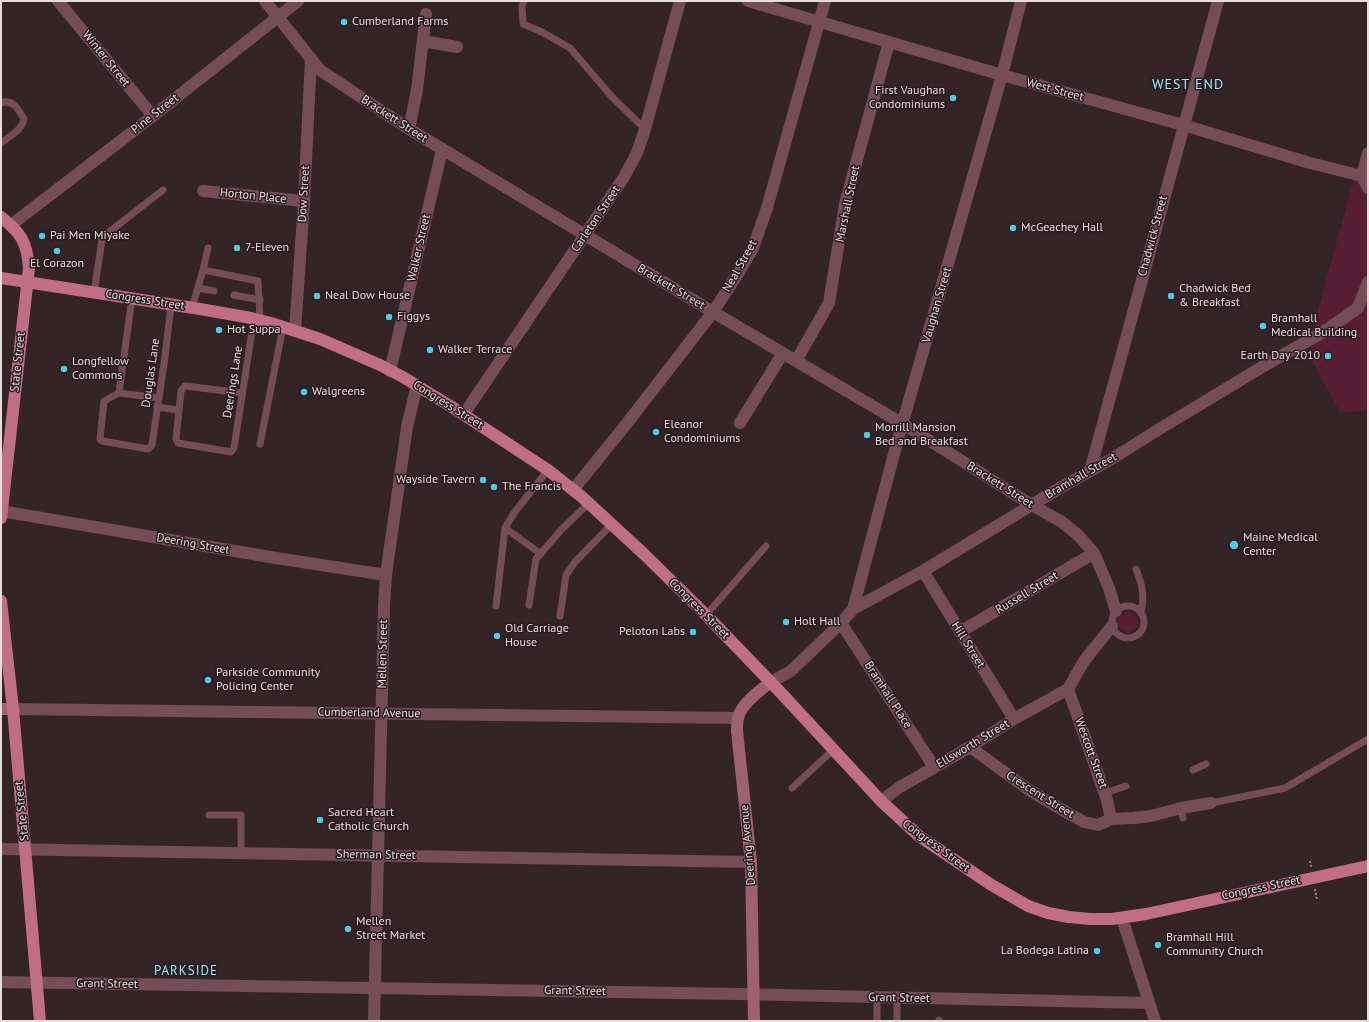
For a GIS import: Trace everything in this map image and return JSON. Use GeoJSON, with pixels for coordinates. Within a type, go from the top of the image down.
{"type":"FeatureCollection","features":[{"type":"Feature","properties":{"kind":"main road","name":"State Street"},"geometry":{"type":"LineString","coordinates":[[1,217],[11,225],[25,244],[28,254],[29,268],[1,513]]}},
{"type":"Feature","properties":{"kind":"main road","name":"Congress Street"},"geometry":{"type":"LineString","coordinates":[[1,278],[257,319],[342,348],[390,370],[464,414],[548,470],[573,490],[645,555],[771,682],[881,801],[919,836],[990,884],[1028,906],[1069,917],[1090,919],[1122,918],[1368,866]]}},
{"type":"Feature","properties":{"kind":"main road","name":"State Street"},"geometry":{"type":"LineString","coordinates":[[1,601],[7,709],[26,849],[40,1021]]}},
{"type":"Feature","properties":{"kind":"main road"},"geometry":{"type":"LineString","coordinates":[[738,718],[742,709],[758,692],[771,682]]}},
{"type":"Feature","properties":{"kind":"main road","name":"Deering Avenue"},"geometry":{"type":"LineString","coordinates":[[738,718],[737,731],[751,862],[754,1021]]}},
{"type":"Feature","properties":{"kind":"street","name":"Winter Street"},"geometry":{"type":"LineString","coordinates":[[58,1],[153,116]]}},
{"type":"Feature","properties":{"kind":"street","name":"Brackett Street"},"geometry":{"type":"LineString","coordinates":[[265,1],[320,70],[409,129],[713,312],[903,424],[1032,505],[1062,522],[1078,535],[1094,553],[1109,588],[1116,611]]}},
{"type":"Feature","properties":{"kind":"street","name":"Pine Street"},"geometry":{"type":"LineString","coordinates":[[11,225],[153,116],[298,1]]}},
{"type":"Feature","properties":{"kind":"street","name":"Carleton Street"},"geometry":{"type":"LineString","coordinates":[[464,414],[624,177],[637,153],[680,1]]}},
{"type":"Feature","properties":{"kind":"street","name":"West Street"},"geometry":{"type":"LineString","coordinates":[[748,1],[1002,75],[1183,125],[1310,163],[1365,175]]}},
{"type":"Feature","properties":{"kind":"street","name":"Neal Street"},"geometry":{"type":"LineString","coordinates":[[573,490],[713,312],[753,248],[767,208],[825,1]]}},
{"type":"Feature","properties":{"kind":"street","name":"Vaughan Street"},"geometry":{"type":"LineString","coordinates":[[853,609],[903,424],[1002,75],[1021,1]]}},
{"type":"Feature","properties":{"kind":"street","name":"Chadwick Street"},"geometry":{"type":"LineString","coordinates":[[1090,471],[1218,1]]}},
{"type":"Feature","properties":{"kind":"street"},"geometry":{"type":"LineString","coordinates":[[409,129],[417,90],[426,14]]}},
{"type":"Feature","properties":{"kind":"street"},"geometry":{"type":"LineString","coordinates":[[423,41],[457,47]]}},
{"type":"Feature","properties":{"kind":"street","name":"Marshall Street"},"geometry":{"type":"LineString","coordinates":[[796,361],[829,303],[845,204],[889,42]]}},
{"type":"Feature","properties":{"kind":"street","name":"Dow Street"},"geometry":{"type":"LineString","coordinates":[[295,331],[304,201],[311,58]]}},
{"type":"Feature","properties":{"kind":"street","name":"Walker Street"},"geometry":{"type":"LineString","coordinates":[[390,370],[442,150]]}},
{"type":"Feature","properties":{"kind":"street"},"geometry":{"type":"LineString","coordinates":[[1368,153],[1365,175],[1368,188]]}},
{"type":"Feature","properties":{"kind":"street","name":"Horton Place"},"geometry":{"type":"LineString","coordinates":[[203,191],[304,201]]}},
{"type":"Feature","properties":{"kind":"street","name":"Bramhall Street"},"geometry":{"type":"LineString","coordinates":[[771,682],[791,671],[841,623],[853,609],[922,571],[1110,460],[1262,367],[1325,331],[1358,308],[1368,282]]}},
{"type":"Feature","properties":{"kind":"street"},"geometry":{"type":"LineString","coordinates":[[740,423],[783,353]]}},
{"type":"Feature","properties":{"kind":"street","name":"Mellen Street"},"geometry":{"type":"LineString","coordinates":[[374,1021],[386,575],[407,427],[416,385]]}},
{"type":"Feature","properties":{"kind":"street","name":"Deering Street"},"geometry":{"type":"LineString","coordinates":[[1,513],[386,575]]}},
{"type":"Feature","properties":{"kind":"street","name":"Russell Street"},"geometry":{"type":"LineString","coordinates":[[960,632],[1094,553]]}},
{"type":"Feature","properties":{"kind":"street","name":"Hill Street"},"geometry":{"type":"LineString","coordinates":[[922,571],[1014,719]]}},
{"type":"Feature","properties":{"kind":"street","name":"Bramhall Place"},"geometry":{"type":"LineString","coordinates":[[841,623],[934,767]]}},
{"type":"Feature","properties":{"kind":"street"},"geometry":{"type":"LineString","coordinates":[[1068,689],[1084,661],[1112,626]]}},
{"type":"Feature","properties":{"kind":"street","name":"Ellsworth Street"},"geometry":{"type":"LineString","coordinates":[[881,801],[1014,719],[1068,689]]}},
{"type":"Feature","properties":{"kind":"street","name":"Wescott Street"},"geometry":{"type":"LineString","coordinates":[[1068,689],[1105,793],[1111,819]]}},
{"type":"Feature","properties":{"kind":"street","name":"Cumberland Avenue"},"geometry":{"type":"LineString","coordinates":[[7,709],[738,718]]}},
{"type":"Feature","properties":{"kind":"street","name":"Crescent Street"},"geometry":{"type":"LineString","coordinates":[[970,747],[1029,790],[1084,822],[1098,825],[1111,819],[1182,813],[1211,803]]}},
{"type":"Feature","properties":{"kind":"street","name":"Sherman Street"},"geometry":{"type":"LineString","coordinates":[[1,848],[751,862]]}},
{"type":"Feature","properties":{"kind":"street"},"geometry":{"type":"LineString","coordinates":[[1122,918],[1155,1021]]}},
{"type":"Feature","properties":{"kind":"street","name":"Grant Street"},"geometry":{"type":"LineString","coordinates":[[1,982],[754,994],[1149,1003]]}},
{"type":"Feature","properties":{"kind":"lane"},"geometry":{"type":"LineString","coordinates":[[524,1],[522,6],[523,24],[542,32],[570,48],[613,98],[645,129]]}},
{"type":"Feature","properties":{"kind":"lane"},"geometry":{"type":"LineString","coordinates":[[1,103],[7,101],[11,102],[24,119],[24,123],[1,143]]}},
{"type":"Feature","properties":{"kind":"lane"},"geometry":{"type":"LineString","coordinates":[[94,293],[102,240],[104,236],[163,190]]}},
{"type":"Feature","properties":{"kind":"lane"},"geometry":{"type":"LineString","coordinates":[[192,308],[208,248]]}},
{"type":"Feature","properties":{"kind":"lane","name":"Deerings Lane"},"geometry":{"type":"LineString","coordinates":[[179,410],[176,440],[178,443],[231,452],[234,448],[242,393],[260,300],[258,280],[203,270]]}},
{"type":"Feature","properties":{"kind":"lane"},"geometry":{"type":"LineString","coordinates":[[198,288],[214,291]]}},
{"type":"Feature","properties":{"kind":"lane"},"geometry":{"type":"LineString","coordinates":[[234,295],[260,300]]}},
{"type":"Feature","properties":{"kind":"lane"},"geometry":{"type":"LineString","coordinates":[[132,298],[119,394],[159,398]]}},
{"type":"Feature","properties":{"kind":"lane","name":"Douglas Lane"},"geometry":{"type":"LineString","coordinates":[[119,394],[104,401],[100,438],[102,441],[148,449],[152,445],[171,305]]}},
{"type":"Feature","properties":{"kind":"lane"},"geometry":{"type":"LineString","coordinates":[[260,444],[283,327]]}},
{"type":"Feature","properties":{"kind":"lane"},"geometry":{"type":"LineString","coordinates":[[157,407],[179,410],[181,391],[185,386],[242,393]]}},
{"type":"Feature","properties":{"kind":"lane"},"geometry":{"type":"LineString","coordinates":[[496,606],[505,528],[514,513],[548,470]]}},
{"type":"Feature","properties":{"kind":"lane"},"geometry":{"type":"LineString","coordinates":[[529,605],[536,559],[561,530],[588,504]]}},
{"type":"Feature","properties":{"kind":"lane"},"geometry":{"type":"LineString","coordinates":[[560,616],[566,575],[575,562],[612,525]]}},
{"type":"Feature","properties":{"kind":"lane"},"geometry":{"type":"LineString","coordinates":[[505,528],[541,554]]}},
{"type":"Feature","properties":{"kind":"lane"},"geometry":{"type":"LineString","coordinates":[[706,615],[766,546]]}},
{"type":"Feature","properties":{"kind":"lane"},"geometry":{"type":"LineString","coordinates":[[1136,569],[1141,581],[1144,602],[1141,612]]}},
{"type":"Feature","properties":{"kind":"lane"},"geometry":{"type":"LineString","coordinates":[[1131,606],[1141,612],[1144,626],[1142,631],[1134,638],[1123,638],[1114,632],[1112,626],[1112,616],[1120,607],[1131,606]]}},
{"type":"Feature","properties":{"kind":"lane"},"geometry":{"type":"LineString","coordinates":[[1211,803],[1285,788],[1368,739]]}},
{"type":"Feature","properties":{"kind":"lane"},"geometry":{"type":"LineString","coordinates":[[792,788],[833,750]]}},
{"type":"Feature","properties":{"kind":"lane"},"geometry":{"type":"LineString","coordinates":[[1193,770],[1206,764]]}},
{"type":"Feature","properties":{"kind":"lane"},"geometry":{"type":"LineString","coordinates":[[1105,793],[1126,786]]}},
{"type":"Feature","properties":{"kind":"lane"},"geometry":{"type":"LineString","coordinates":[[209,815],[241,815],[241,853]]}},
{"type":"Feature","properties":{"kind":"lane"},"geometry":{"type":"LineString","coordinates":[[877,997],[877,1021]]}},
{"type":"Feature","properties":{"kind":"lane"},"geometry":{"type":"LineString","coordinates":[[897,998],[897,1021]]}},
{"type":"Feature","properties":{"kind":"shaded area"},"geometry":{"type":"Polygon","coordinates":[[[1368,153],[1368,411],[1340,412],[1310,357],[1316,319],[1355,174],[1368,153]]]}},
{"type":"Feature","properties":{"kind":"shaded area"},"geometry":{"type":"Polygon","coordinates":[[[1128,612],[1135,615],[1138,622],[1135,629],[1128,632],[1121,629],[1118,622],[1121,615],[1128,612]]]}},
{"type":"Feature","properties":{"kind":"place","name":"Cumberland Farms"},"geometry":{"type":"Point","coordinates":[344,22]}},
{"type":"Feature","properties":{"kind":"place","name":"First Vaughan Condominiums"},"geometry":{"type":"Point","coordinates":[953,98]}},
{"type":"Feature","properties":{"kind":"place","name":"McGeachey Hall"},"geometry":{"type":"Point","coordinates":[1013,228]}},
{"type":"Feature","properties":{"kind":"place","name":"Pai Men Miyake"},"geometry":{"type":"Point","coordinates":[42,236]}},
{"type":"Feature","properties":{"kind":"place","name":"7-Eleven"},"geometry":{"type":"Point","coordinates":[237,248]}},
{"type":"Feature","properties":{"kind":"place","name":"El Corazon"},"geometry":{"type":"Point","coordinates":[57,251]}},
{"type":"Feature","properties":{"kind":"place","name":"Neal Dow House"},"geometry":{"type":"Point","coordinates":[317,296]}},
{"type":"Feature","properties":{"kind":"place","name":"Chadwick Bed & Breakfast"},"geometry":{"type":"Point","coordinates":[1171,296]}},
{"type":"Feature","properties":{"kind":"place","name":"Figgys"},"geometry":{"type":"Point","coordinates":[389,317]}},
{"type":"Feature","properties":{"kind":"place","name":"Bramhall Medical Building"},"geometry":{"type":"Point","coordinates":[1263,326]}},
{"type":"Feature","properties":{"kind":"place","name":"Hot Suppa"},"geometry":{"type":"Point","coordinates":[219,330]}},
{"type":"Feature","properties":{"kind":"place","name":"Walker Terrace"},"geometry":{"type":"Point","coordinates":[430,350]}},
{"type":"Feature","properties":{"kind":"place","name":"Earth Day 2010"},"geometry":{"type":"Point","coordinates":[1328,356]}},
{"type":"Feature","properties":{"kind":"place","name":"Longfellow Commons"},"geometry":{"type":"Point","coordinates":[64,369]}},
{"type":"Feature","properties":{"kind":"place","name":"Walgreens"},"geometry":{"type":"Point","coordinates":[304,392]}},
{"type":"Feature","properties":{"kind":"place","name":"Eleanor Condominiums"},"geometry":{"type":"Point","coordinates":[656,432]}},
{"type":"Feature","properties":{"kind":"place","name":"Morrill Mansion Bed and Breakfast"},"geometry":{"type":"Point","coordinates":[867,435]}},
{"type":"Feature","properties":{"kind":"place","name":"Wayside Tavern"},"geometry":{"type":"Point","coordinates":[483,480]}},
{"type":"Feature","properties":{"kind":"place","name":"The Francis"},"geometry":{"type":"Point","coordinates":[494,487]}},
{"type":"Feature","properties":{"kind":"place","name":"Maine Medical Center"},"geometry":{"type":"Point","coordinates":[1234,545]}},
{"type":"Feature","properties":{"kind":"place","name":"Holt Hall"},"geometry":{"type":"Point","coordinates":[786,622]}},
{"type":"Feature","properties":{"kind":"place","name":"Peloton Labs"},"geometry":{"type":"Point","coordinates":[693,632]}},
{"type":"Feature","properties":{"kind":"place","name":"Old Carriage House"},"geometry":{"type":"Point","coordinates":[497,636]}},
{"type":"Feature","properties":{"kind":"place","name":"Parkside Community Policing Center"},"geometry":{"type":"Point","coordinates":[208,680]}},
{"type":"Feature","properties":{"kind":"place","name":"Sacred Heart Catholic Church"},"geometry":{"type":"Point","coordinates":[320,820]}},
{"type":"Feature","properties":{"kind":"place","name":"Mellen Street Market"},"geometry":{"type":"Point","coordinates":[348,929]}},
{"type":"Feature","properties":{"kind":"place","name":"Bramhall Hill Community Church"},"geometry":{"type":"Point","coordinates":[1158,945]}},
{"type":"Feature","properties":{"kind":"place","name":"La Bodega Latina"},"geometry":{"type":"Point","coordinates":[1097,951]}},
{"type":"Feature","properties":{"kind":"district","name":"WEST END"},"geometry":{"type":"Point","coordinates":[1188,85]}},
{"type":"Feature","properties":{"kind":"district","name":"PARKSIDE"},"geometry":{"type":"Point","coordinates":[186,971]}}]}
